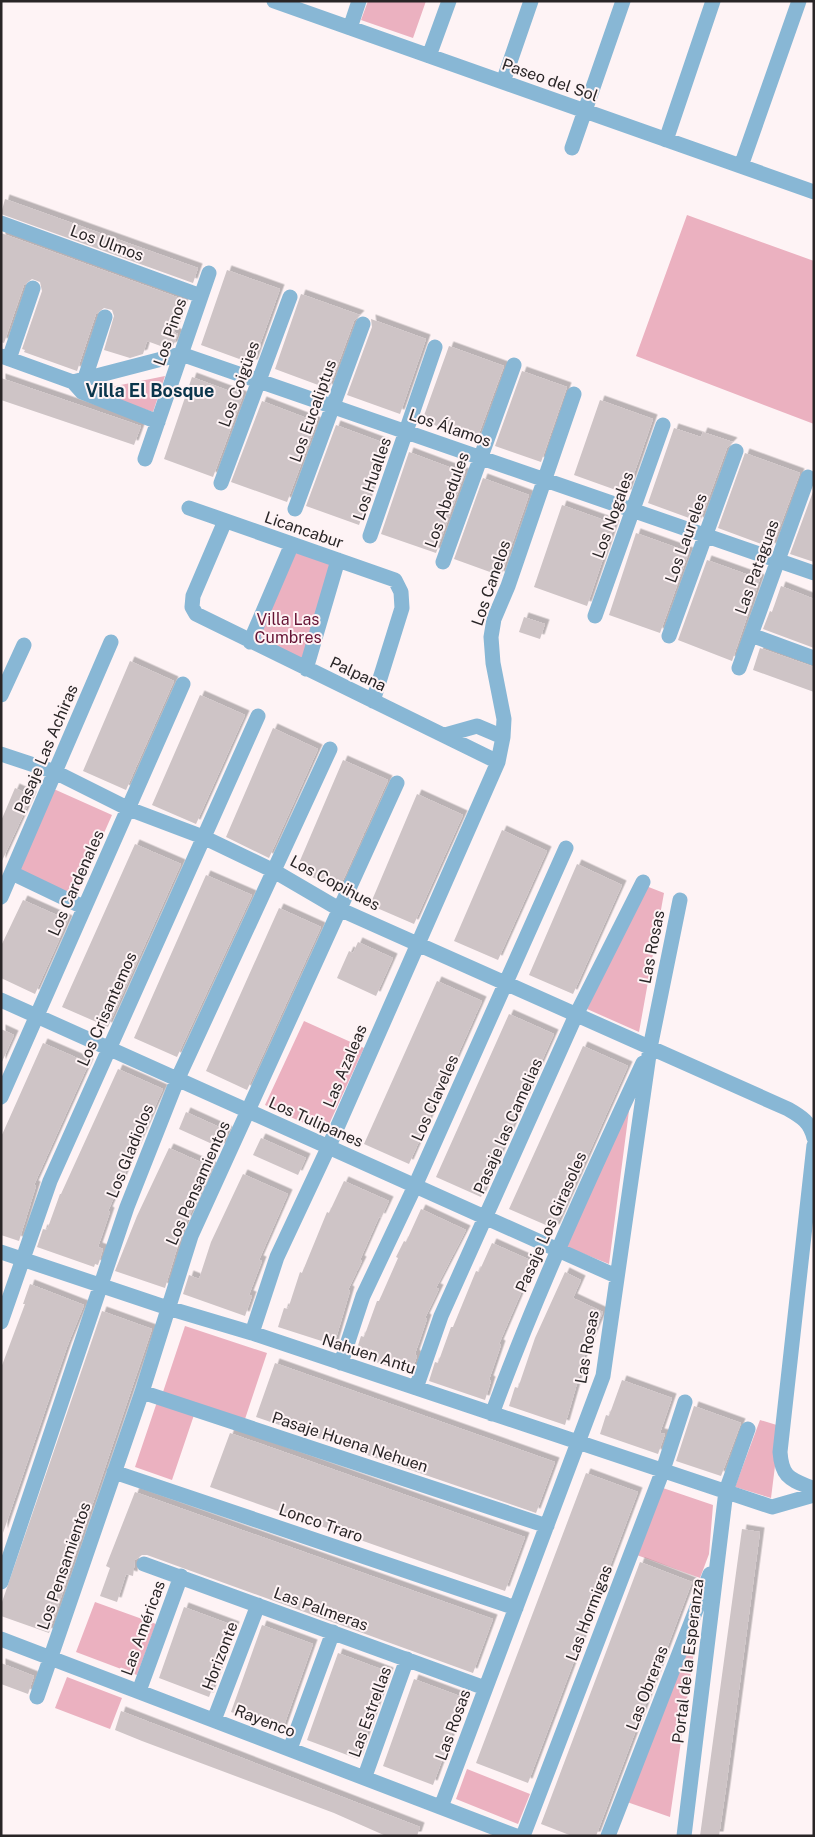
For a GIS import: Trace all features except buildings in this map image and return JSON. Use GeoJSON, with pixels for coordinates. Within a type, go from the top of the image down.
{"type":"FeatureCollection","features":[{"type":"Feature","properties":{"kind":"street","name":"Paseo del Sol"},"geometry":{"type":"LineString","coordinates":[[274,1],[814,192]]}},
{"type":"Feature","properties":{"kind":"street"},"geometry":{"type":"LineString","coordinates":[[350,28],[359,1]]}},
{"type":"Feature","properties":{"kind":"street"},"geometry":{"type":"LineString","coordinates":[[429,56],[449,1]]}},
{"type":"Feature","properties":{"kind":"street"},"geometry":{"type":"LineString","coordinates":[[502,82],[531,1]]}},
{"type":"Feature","properties":{"kind":"street"},"geometry":{"type":"LineString","coordinates":[[572,148],[623,1]]}},
{"type":"Feature","properties":{"kind":"street"},"geometry":{"type":"LineString","coordinates":[[666,140],[713,1]]}},
{"type":"Feature","properties":{"kind":"street"},"geometry":{"type":"LineString","coordinates":[[741,166],[799,1]]}},
{"type":"Feature","properties":{"kind":"street","name":"Los Ulmos"},"geometry":{"type":"LineString","coordinates":[[1,224],[201,296]]}},
{"type":"Feature","properties":{"kind":"street","name":"Los Pinos"},"geometry":{"type":"LineString","coordinates":[[145,459],[209,273]]}},
{"type":"Feature","properties":{"kind":"street"},"geometry":{"type":"LineString","coordinates":[[33,288],[5,358],[78,382],[181,354]]}},
{"type":"Feature","properties":{"kind":"street","name":"Los Coigües"},"geometry":{"type":"LineString","coordinates":[[221,483],[290,297]]}},
{"type":"Feature","properties":{"kind":"street"},"geometry":{"type":"LineString","coordinates":[[104,316],[78,382],[82,392],[158,422]]}},
{"type":"Feature","properties":{"kind":"street","name":"Los Eucaliptus"},"geometry":{"type":"LineString","coordinates":[[295,509],[363,324]]}},
{"type":"Feature","properties":{"kind":"street","name":"Los Hualles"},"geometry":{"type":"LineString","coordinates":[[370,536],[435,347]]}},
{"type":"Feature","properties":{"kind":"street","name":"Los Álamos"},"geometry":{"type":"LineString","coordinates":[[181,354],[814,574]]}},
{"type":"Feature","properties":{"kind":"street","name":"Los Abedules"},"geometry":{"type":"LineString","coordinates":[[443,562],[514,365]]}},
{"type":"Feature","properties":{"kind":"street","name":"Los Canelos"},"geometry":{"type":"LineString","coordinates":[[476,816],[498,762],[503,737],[504,718],[493,663],[491,637],[494,619],[508,586],[574,394]]}},
{"type":"Feature","properties":{"kind":"street","name":"Los Nogales"},"geometry":{"type":"LineString","coordinates":[[596,616],[663,425]]}},
{"type":"Feature","properties":{"kind":"street","name":"Los Laureles"},"geometry":{"type":"LineString","coordinates":[[669,636],[736,451]]}},
{"type":"Feature","properties":{"kind":"street","name":"Las Pataguas"},"geometry":{"type":"LineString","coordinates":[[739,668],[808,478]]}},
{"type":"Feature","properties":{"kind":"street","name":"Licancabur"},"geometry":{"type":"LineString","coordinates":[[189,508],[395,580],[402,592],[402,608],[373,701]]}},
{"type":"Feature","properties":{"kind":"street","name":"Palpana"},"geometry":{"type":"LineString","coordinates":[[226,521],[193,596],[192,607],[196,614],[202,619],[445,734],[498,762]]}},
{"type":"Feature","properties":{"kind":"street"},"geometry":{"type":"LineString","coordinates":[[250,642],[292,544]]}},
{"type":"Feature","properties":{"kind":"street"},"geometry":{"type":"LineString","coordinates":[[306,669],[338,560]]}},
{"type":"Feature","properties":{"kind":"street"},"geometry":{"type":"LineString","coordinates":[[751,635],[814,658]]}},
{"type":"Feature","properties":{"kind":"street","name":"Pasaje Las Achiras"},"geometry":{"type":"LineString","coordinates":[[1,897],[111,642]]}},
{"type":"Feature","properties":{"kind":"street"},"geometry":{"type":"LineString","coordinates":[[1,695],[24,645]]}},
{"type":"Feature","properties":{"kind":"street","name":"Los Cardenales"},"geometry":{"type":"LineString","coordinates":[[1,1097],[38,1016],[83,907],[129,809],[183,684]]}},
{"type":"Feature","properties":{"kind":"street","name":"Los Crisantemos"},"geometry":{"type":"LineString","coordinates":[[1,1322],[50,1181],[258,716]]}},
{"type":"Feature","properties":{"kind":"street"},"geometry":{"type":"LineString","coordinates":[[445,734],[477,726],[503,737]]}},
{"type":"Feature","properties":{"kind":"street","name":"Los Gladiolos"},"geometry":{"type":"LineString","coordinates":[[1,1582],[127,1207],[178,1078],[330,749]]}},
{"type":"Feature","properties":{"kind":"street","name":"Los Copihues"},"geometry":{"type":"LineString","coordinates":[[1,754],[55,772],[129,809],[203,837],[274,871],[339,909],[788,1109],[805,1119],[811,1127],[814,1138]]}},
{"type":"Feature","properties":{"kind":"street","name":"Los Pensamientos"},"geometry":{"type":"LineString","coordinates":[[38,1696],[142,1392],[191,1236],[396,783]]}},
{"type":"Feature","properties":{"kind":"street","name":"Las Azaleas"},"geometry":{"type":"LineString","coordinates":[[252,1333],[277,1257],[329,1146],[417,943],[476,816]]}},
{"type":"Feature","properties":{"kind":"street","name":"Los Claveles"},"geometry":{"type":"LineString","coordinates":[[340,1363],[363,1296],[415,1186],[566,848]]}},
{"type":"Feature","properties":{"kind":"street"},"geometry":{"type":"LineString","coordinates":[[12,873],[83,907]]}},
{"type":"Feature","properties":{"kind":"street","name":"Pasaje las Camelias"},"geometry":{"type":"LineString","coordinates":[[416,1388],[440,1316],[486,1218],[576,1015],[643,882]]}},
{"type":"Feature","properties":{"kind":"street","name":"Las Rosas"},"geometry":{"type":"LineString","coordinates":[[441,1807],[603,1376],[650,1048],[680,900]]}},
{"type":"Feature","properties":{"kind":"street","name":"Los Tulipanes"},"geometry":{"type":"LineString","coordinates":[[1,1000],[616,1276]]}},
{"type":"Feature","properties":{"kind":"street","name":"Pasaje Los Girasoles"},"geometry":{"type":"LineString","coordinates":[[492,1414],[557,1249],[650,1048]]}},
{"type":"Feature","properties":{"kind":"street"},"geometry":{"type":"LineString","coordinates":[[814,1145],[794,1305],[780,1452],[782,1468],[789,1479],[814,1489]]}},
{"type":"Feature","properties":{"kind":"street","name":"Nahuen Antu"},"geometry":{"type":"LineString","coordinates":[[1,1252],[168,1308],[252,1333],[772,1508],[814,1495]]}},
{"type":"Feature","properties":{"kind":"street","name":"Pasaje Huena Nehuen"},"geometry":{"type":"LineString","coordinates":[[142,1392],[546,1526]]}},
{"type":"Feature","properties":{"kind":"street","name":"Las Hormigas"},"geometry":{"type":"LineString","coordinates":[[524,1836],[662,1470],[685,1402]]}},
{"type":"Feature","properties":{"kind":"street","name":"Portal de la Esperanza"},"geometry":{"type":"LineString","coordinates":[[684,1836],[726,1491],[748,1429]]}},
{"type":"Feature","properties":{"kind":"street","name":"Lonco Traro"},"geometry":{"type":"LineString","coordinates":[[114,1472],[516,1608]]}},
{"type":"Feature","properties":{"kind":"street","name":"Las Obreras"},"geometry":{"type":"LineString","coordinates":[[608,1836],[719,1553]]}},
{"type":"Feature","properties":{"kind":"street","name":"Las Palmeras"},"geometry":{"type":"LineString","coordinates":[[144,1564],[485,1688]]}},
{"type":"Feature","properties":{"kind":"street","name":"Las Américas"},"geometry":{"type":"LineString","coordinates":[[139,1692],[181,1576]]}},
{"type":"Feature","properties":{"kind":"street","name":"Horizonte"},"geometry":{"type":"LineString","coordinates":[[214,1720],[258,1605]]}},
{"type":"Feature","properties":{"kind":"street"},"geometry":{"type":"LineString","coordinates":[[290,1748],[333,1632]]}},
{"type":"Feature","properties":{"kind":"street","name":"Rayenco"},"geometry":{"type":"LineString","coordinates":[[1,1639],[365,1776],[516,1836]]}},
{"type":"Feature","properties":{"kind":"street","name":"Las Estrellas"},"geometry":{"type":"LineString","coordinates":[[365,1776],[407,1659]]}},
{"type":"Feature","properties":{"kind":"green space"},"geometry":{"type":"Polygon","coordinates":[[[368,1],[426,1],[413,38],[361,20],[368,1]]]}},
{"type":"Feature","properties":{"kind":"green space"},"geometry":{"type":"Polygon","coordinates":[[[687,215],[814,261],[814,424],[636,356],[687,215]]]}},
{"type":"Feature","properties":{"kind":"green space"},"geometry":{"type":"Polygon","coordinates":[[[165,376],[153,412],[91,391],[165,376]]]}},
{"type":"Feature","properties":{"kind":"green space","name":"Villa Las Cumbres"},"geometry":{"type":"Polygon","coordinates":[[[295,550],[332,563],[303,662],[258,640],[295,550]]]}},
{"type":"Feature","properties":{"kind":"green space"},"geometry":{"type":"Polygon","coordinates":[[[50,790],[56,790],[112,815],[72,905],[7,873],[50,790]]]}},
{"type":"Feature","properties":{"kind":"green space"},"geometry":{"type":"Polygon","coordinates":[[[646,886],[664,893],[639,1032],[587,1009],[646,886]]]}},
{"type":"Feature","properties":{"kind":"green space"},"geometry":{"type":"Polygon","coordinates":[[[304,1021],[364,1048],[325,1133],[265,1105],[304,1021]]]}},
{"type":"Feature","properties":{"kind":"green space"},"geometry":{"type":"Polygon","coordinates":[[[630,1103],[609,1264],[564,1246],[630,1103]]]}},
{"type":"Feature","properties":{"kind":"green space"},"geometry":{"type":"Polygon","coordinates":[[[185,1326],[267,1353],[245,1419],[163,1392],[185,1326]]]}},
{"type":"Feature","properties":{"kind":"green space"},"geometry":{"type":"Polygon","coordinates":[[[157,1402],[194,1415],[172,1480],[135,1467],[157,1402]]]}},
{"type":"Feature","properties":{"kind":"green space"},"geometry":{"type":"Polygon","coordinates":[[[760,1420],[780,1426],[771,1498],[735,1487],[760,1420]]]}},
{"type":"Feature","properties":{"kind":"green space"},"geometry":{"type":"Polygon","coordinates":[[[660,1487],[713,1505],[709,1554],[700,1578],[634,1554],[660,1487]]]}},
{"type":"Feature","properties":{"kind":"green space"},"geometry":{"type":"Polygon","coordinates":[[[95,1602],[156,1624],[137,1675],[76,1652],[95,1602]]]}},
{"type":"Feature","properties":{"kind":"green space"},"geometry":{"type":"Polygon","coordinates":[[[693,1628],[697,1631],[670,1817],[627,1802],[693,1628]]]}},
{"type":"Feature","properties":{"kind":"green space"},"geometry":{"type":"Polygon","coordinates":[[[67,1677],[122,1698],[110,1729],[55,1708],[67,1677]]]}},
{"type":"Feature","properties":{"kind":"green space"},"geometry":{"type":"Polygon","coordinates":[[[467,1769],[530,1794],[518,1824],[456,1799],[467,1769]]]}},
{"type":"Feature","properties":{"kind":"district","name":"Villa El Bosque"},"geometry":{"type":"Point","coordinates":[150,390]}}]}
